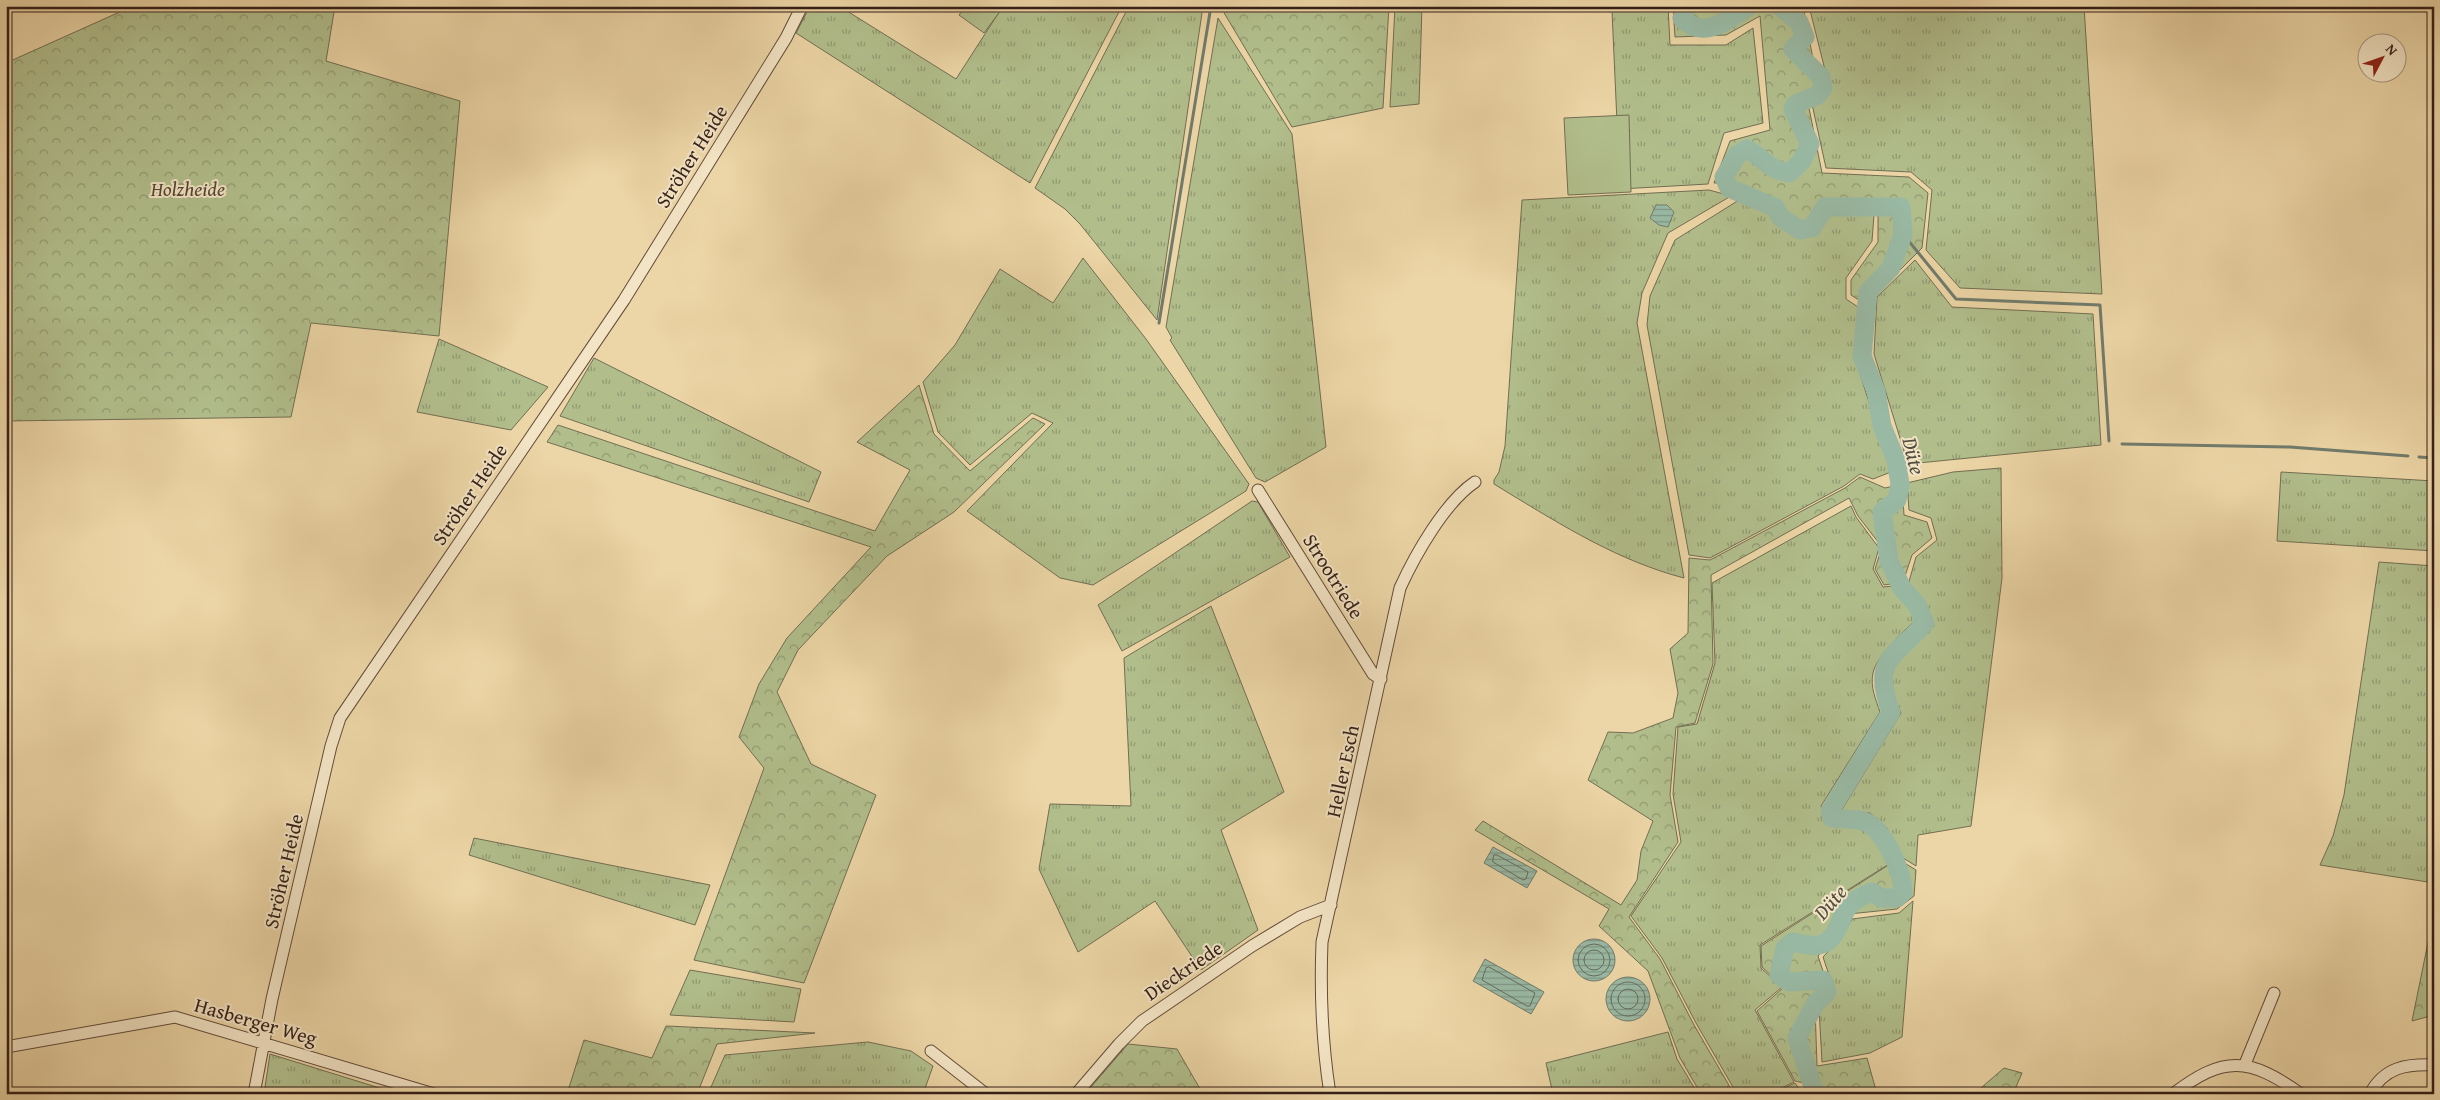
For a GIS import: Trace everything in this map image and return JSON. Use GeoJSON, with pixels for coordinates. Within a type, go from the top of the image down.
{"type":"FeatureCollection","features":[{"type":"Feature","properties":{"kind":"street","name":"Ströher Heide"},"geometry":{"type":"LineString","coordinates":[[254,1094],[262,1042],[331,746],[340,718],[624,300],[775,55],[802,6]]}},
{"type":"Feature","properties":{"kind":"street","name":"Heller Esch"},"geometry":{"type":"LineString","coordinates":[[1330,1094],[1325,1065],[1320,990],[1322,942],[1400,588],[1413,558],[1458,496],[1475,482]]}},
{"type":"Feature","properties":{"kind":"street","name":"Strootriede"},"geometry":{"type":"LineString","coordinates":[[1258,490],[1373,674],[1381,679]]}},
{"type":"Feature","properties":{"kind":"street","name":"Dieckriede"},"geometry":{"type":"LineString","coordinates":[[1076,1094],[1119,1044],[1142,1021],[1252,946],[1300,917],[1331,905]]}},
{"type":"Feature","properties":{"kind":"street"},"geometry":{"type":"LineString","coordinates":[[2245,1064],[2274,993]]}},
{"type":"Feature","properties":{"kind":"street","name":"Hasberger Weg"},"geometry":{"type":"LineString","coordinates":[[6,1047],[175,1018],[434,1094]]}},
{"type":"Feature","properties":{"kind":"street"},"geometry":{"type":"LineString","coordinates":[[932,1051],[986,1094]]}},
{"type":"Feature","properties":{"kind":"street"},"geometry":{"type":"LineString","coordinates":[[2173,1094],[2206,1072],[2226,1066],[2245,1064],[2268,1074],[2301,1094]]}},
{"type":"Feature","properties":{"kind":"street"},"geometry":{"type":"LineString","coordinates":[[2370,1094],[2383,1076],[2396,1067],[2434,1064]]}},
{"type":"Feature","properties":{"kind":"green space","name":"Holzheide"},"geometry":{"type":"Polygon","coordinates":[[[133,6],[335,6],[326,61],[460,101],[439,336],[311,323],[291,417],[6,421],[6,63],[133,6]]]}},
{"type":"Feature","properties":{"kind":"green space"},"geometry":{"type":"Polygon","coordinates":[[[810,6],[839,6],[956,79],[1003,6],[1122,6],[1030,183],[796,33],[810,6]]]}},
{"type":"Feature","properties":{"kind":"green space"},"geometry":{"type":"Polygon","coordinates":[[[966,6],[1004,6],[984,33],[959,15],[966,6]]]}},
{"type":"Feature","properties":{"kind":"green space"},"geometry":{"type":"Polygon","coordinates":[[[1129,6],[1203,6],[1157,320],[1080,224],[1065,209],[1035,188],[1129,6]]]}},
{"type":"Feature","properties":{"kind":"green space"},"geometry":{"type":"Polygon","coordinates":[[[1220,6],[1389,6],[1383,108],[1292,127],[1220,6]]]}},
{"type":"Feature","properties":{"kind":"green space"},"geometry":{"type":"Polygon","coordinates":[[[1395,6],[1422,6],[1419,104],[1390,107],[1395,6]]]}},
{"type":"Feature","properties":{"kind":"green space"},"geometry":{"type":"Polygon","coordinates":[[[1558,6],[1668,6],[1670,45],[1726,45],[1753,28],[1763,123],[1724,133],[1708,184],[1620,189],[1612,11],[1558,10],[1558,6]]]}},
{"type":"Feature","properties":{"kind":"green space"},"geometry":{"type":"Polygon","coordinates":[[[1673,6],[1803,6],[1817,80],[1815,89],[1806,93],[1822,173],[1909,177],[1928,193],[1922,248],[1874,296],[1873,309],[1851,295],[1851,280],[1878,242],[1878,203],[1824,202],[1810,223],[1800,224],[1786,214],[1783,203],[1734,183],[1714,183],[1730,141],[1770,130],[1760,16],[1726,35],[1675,37],[1673,6]]]}},
{"type":"Feature","properties":{"kind":"green space"},"geometry":{"type":"Polygon","coordinates":[[[1809,6],[2084,6],[2102,294],[1960,288],[1926,250],[1932,190],[1911,172],[1826,168],[1812,104],[1823,98],[1830,90],[1809,6]]]}},
{"type":"Feature","properties":{"kind":"green space"},"geometry":{"type":"Polygon","coordinates":[[[1218,18],[1292,134],[1326,447],[1265,482],[1256,478],[1170,340],[1172,338],[1166,327],[1218,18]]]}},
{"type":"Feature","properties":{"kind":"green space"},"geometry":{"type":"Polygon","coordinates":[[[1629,115],[1631,192],[1568,195],[1564,118],[1629,115]]]}},
{"type":"Feature","properties":{"kind":"green space"},"geometry":{"type":"Polygon","coordinates":[[[1709,190],[1731,196],[1668,233],[1642,293],[1637,323],[1684,578],[1637,562],[1592,541],[1494,484],[1494,480],[1499,472],[1505,446],[1522,200],[1709,190]]]}},
{"type":"Feature","properties":{"kind":"green space"},"geometry":{"type":"Polygon","coordinates":[[[1739,200],[1772,212],[1775,221],[1799,237],[1816,233],[1828,214],[1874,215],[1872,241],[1846,278],[1846,299],[1858,307],[1855,358],[1891,472],[1873,479],[1860,474],[1844,486],[1710,558],[1689,555],[1647,325],[1650,296],[1675,240],[1739,200]]]}},
{"type":"Feature","properties":{"kind":"green space"},"geometry":{"type":"Polygon","coordinates":[[[1083,258],[1146,339],[1249,484],[1246,491],[1093,585],[1060,578],[967,511],[1053,423],[1032,413],[970,465],[938,432],[923,382],[955,345],[1000,269],[1053,303],[1083,258]]]}},
{"type":"Feature","properties":{"kind":"green space"},"geometry":{"type":"Polygon","coordinates":[[[1915,260],[1952,307],[2093,314],[2101,445],[1908,464],[1874,354],[1877,297],[1915,260]]]}},
{"type":"Feature","properties":{"kind":"green space"},"geometry":{"type":"Polygon","coordinates":[[[439,339],[548,387],[511,430],[417,412],[439,339]]]}},
{"type":"Feature","properties":{"kind":"green space"},"geometry":{"type":"Polygon","coordinates":[[[594,358],[821,472],[809,502],[560,416],[594,358]]]}},
{"type":"Feature","properties":{"kind":"green space"},"geometry":{"type":"Polygon","coordinates":[[[919,385],[934,434],[970,471],[1033,418],[1045,424],[954,512],[887,556],[798,650],[777,692],[811,764],[876,795],[804,983],[694,960],[764,768],[739,737],[759,684],[787,638],[871,547],[547,442],[558,425],[875,531],[910,470],[857,442],[919,385]]]}},
{"type":"Feature","properties":{"kind":"green space"},"geometry":{"type":"Polygon","coordinates":[[[2001,468],[2002,578],[1971,826],[1918,835],[1916,866],[1900,856],[1887,828],[1870,813],[1841,811],[1901,713],[1892,692],[1892,672],[1903,655],[1934,626],[1924,601],[1908,585],[1916,557],[1937,540],[1931,518],[1909,510],[1907,483],[1953,472],[2001,468]]]}},
{"type":"Feature","properties":{"kind":"green space"},"geometry":{"type":"Polygon","coordinates":[[[2281,472],[2434,481],[2434,551],[2277,541],[2281,472]]]}},
{"type":"Feature","properties":{"kind":"green space"},"geometry":{"type":"Polygon","coordinates":[[[1860,477],[1885,488],[1902,484],[1904,515],[1927,522],[1932,538],[1912,555],[1903,582],[1884,585],[1875,569],[1882,547],[1858,516],[1849,498],[1711,575],[1713,664],[1695,723],[1676,727],[1670,795],[1678,842],[1629,917],[1660,959],[1694,1025],[1734,1094],[1701,1094],[1680,1058],[1648,971],[1599,926],[1609,909],[1475,830],[1483,821],[1621,905],[1637,880],[1641,851],[1653,821],[1588,780],[1608,732],[1633,733],[1673,718],[1678,693],[1670,649],[1688,633],[1689,558],[1710,560],[1845,488],[1860,477]]]}},
{"type":"Feature","properties":{"kind":"green space"},"geometry":{"type":"Polygon","coordinates":[[[1252,501],[1258,502],[1290,557],[1122,651],[1098,605],[1252,501]]]}},
{"type":"Feature","properties":{"kind":"green space"},"geometry":{"type":"Polygon","coordinates":[[[1851,506],[1856,517],[1879,548],[1873,569],[1883,587],[1893,586],[1913,607],[1915,621],[1891,645],[1875,667],[1872,683],[1880,712],[1821,806],[1829,826],[1867,831],[1877,842],[1889,864],[1760,945],[1761,968],[1782,987],[1755,1010],[1794,1082],[1769,1094],[1737,1094],[1696,1023],[1662,958],[1631,916],[1681,842],[1673,794],[1678,727],[1697,724],[1715,663],[1712,583],[1851,506]]]}},
{"type":"Feature","properties":{"kind":"green space"},"geometry":{"type":"Polygon","coordinates":[[[2379,562],[2434,566],[2434,883],[2320,865],[2333,836],[2344,795],[2379,562]]]}},
{"type":"Feature","properties":{"kind":"green space"},"geometry":{"type":"Polygon","coordinates":[[[1211,606],[1284,792],[1221,830],[1258,930],[1201,970],[1155,901],[1078,952],[1039,869],[1050,804],[1131,806],[1124,658],[1211,606]]]}},
{"type":"Feature","properties":{"kind":"green space"},"geometry":{"type":"Polygon","coordinates":[[[474,838],[710,885],[695,925],[469,855],[474,838]]]}},
{"type":"Feature","properties":{"kind":"green space"},"geometry":{"type":"Polygon","coordinates":[[[1898,859],[1916,870],[1914,896],[1897,909],[1849,914],[1838,936],[1818,956],[1830,992],[1815,1006],[1817,1066],[1867,1058],[1877,1094],[1826,1094],[1821,1087],[1795,1081],[1757,1011],[1784,987],[1762,967],[1761,946],[1898,859]]]}},
{"type":"Feature","properties":{"kind":"green space"},"geometry":{"type":"Polygon","coordinates":[[[1913,901],[1902,1037],[1870,1053],[1822,1062],[1819,1008],[1835,993],[1823,957],[1841,938],[1852,919],[1899,913],[1913,901]]]}},
{"type":"Feature","properties":{"kind":"green space"},"geometry":{"type":"Polygon","coordinates":[[[2434,913],[2434,1015],[2412,1021],[2434,913]]]}},
{"type":"Feature","properties":{"kind":"green space"},"geometry":{"type":"Polygon","coordinates":[[[690,970],[801,989],[794,1022],[670,1015],[690,970]]]}},
{"type":"Feature","properties":{"kind":"green space"},"geometry":{"type":"Polygon","coordinates":[[[666,1026],[815,1033],[717,1044],[697,1094],[567,1094],[584,1040],[652,1058],[666,1026]]]}},
{"type":"Feature","properties":{"kind":"green space"},"geometry":{"type":"Polygon","coordinates":[[[1668,1032],[1677,1059],[1698,1094],[1553,1094],[1546,1063],[1668,1032]]]}},
{"type":"Feature","properties":{"kind":"green space"},"geometry":{"type":"Polygon","coordinates":[[[868,1042],[911,1051],[933,1066],[923,1094],[708,1094],[725,1055],[868,1042]]]}},
{"type":"Feature","properties":{"kind":"green space"},"geometry":{"type":"Polygon","coordinates":[[[1128,1044],[1177,1049],[1203,1094],[1085,1094],[1128,1044]]]}},
{"type":"Feature","properties":{"kind":"green space"},"geometry":{"type":"Polygon","coordinates":[[[270,1054],[399,1094],[264,1094],[270,1054]]]}},
{"type":"Feature","properties":{"kind":"green space"},"geometry":{"type":"Polygon","coordinates":[[[2004,1068],[2022,1073],[2013,1094],[1974,1094],[2004,1068]]]}},
{"type":"Feature","properties":{"kind":"green space"},"geometry":{"type":"Polygon","coordinates":[[[1795,1083],[1803,1094],[1772,1094],[1795,1083]]]}},
{"type":"Feature","properties":{"kind":"water"},"geometry":{"type":"Polygon","coordinates":[[[1656,205],[1667,205],[1674,212],[1668,227],[1659,225],[1650,218],[1656,205]]]}},
{"type":"Feature","properties":{"kind":"water"},"geometry":{"type":"Polygon","coordinates":[[[1493,847],[1537,871],[1527,888],[1484,863],[1493,847]]]}},
{"type":"Feature","properties":{"kind":"water"},"geometry":{"type":"Polygon","coordinates":[[[1598,939],[1606,942],[1612,948],[1615,960],[1612,972],[1606,978],[1590,981],[1582,978],[1576,972],[1573,956],[1576,948],[1582,942],[1598,939]]]}},
{"type":"Feature","properties":{"kind":"water"},"geometry":{"type":"Polygon","coordinates":[[[1485,959],[1544,992],[1531,1014],[1473,981],[1485,959]]]}},
{"type":"Feature","properties":{"kind":"water"},"geometry":{"type":"Polygon","coordinates":[[[1628,977],[1640,981],[1646,987],[1650,999],[1646,1011],[1640,1017],[1628,1021],[1616,1017],[1610,1011],[1606,999],[1610,987],[1616,981],[1628,977]]]}},
{"type":"Feature","properties":{"kind":"waterway"},"geometry":{"type":"LineString","coordinates":[[1159,323],[1211,6]]}},
{"type":"Feature","properties":{"kind":"waterway","name":"Düte"},"geometry":{"type":"LineString","coordinates":[[1688,6],[1682,18],[1690,25],[1698,28],[1716,26],[1749,6]]}},
{"type":"Feature","properties":{"kind":"waterway","name":"Düte"},"geometry":{"type":"LineString","coordinates":[[1779,6],[1799,22],[1805,37],[1793,49],[1821,77],[1823,88],[1818,95],[1796,104],[1793,109],[1810,144],[1801,162],[1789,173],[1776,169],[1747,149],[1737,155],[1724,177],[1729,188],[1776,208],[1780,217],[1800,230],[1812,228],[1825,207],[1901,207],[1903,234],[1891,268],[1868,292],[1862,356],[1876,391],[1882,426],[1896,460],[1900,484],[1897,500],[1882,512],[1889,561],[1902,588],[1917,605],[1925,623],[1889,661],[1885,670],[1884,681],[1885,694],[1891,712],[1830,811],[1832,818],[1860,820],[1868,823],[1881,835],[1892,854],[1900,874],[1903,892],[1897,898],[1881,898],[1872,892],[1865,895],[1846,910],[1835,933],[1825,943],[1805,945],[1793,942],[1785,948],[1779,975],[1789,982],[1823,980],[1827,992],[1815,1004],[1797,1038],[1817,1094]]}},
{"type":"Feature","properties":{"kind":"waterway"},"geometry":{"type":"LineString","coordinates":[[1903,234],[1956,299],[2100,305],[2109,441]]}},
{"type":"Feature","properties":{"kind":"waterway"},"geometry":{"type":"LineString","coordinates":[[2122,444],[2290,447],[2408,456]]}},
{"type":"Feature","properties":{"kind":"waterway"},"geometry":{"type":"LineString","coordinates":[[2419,457],[2434,458]]}}]}
